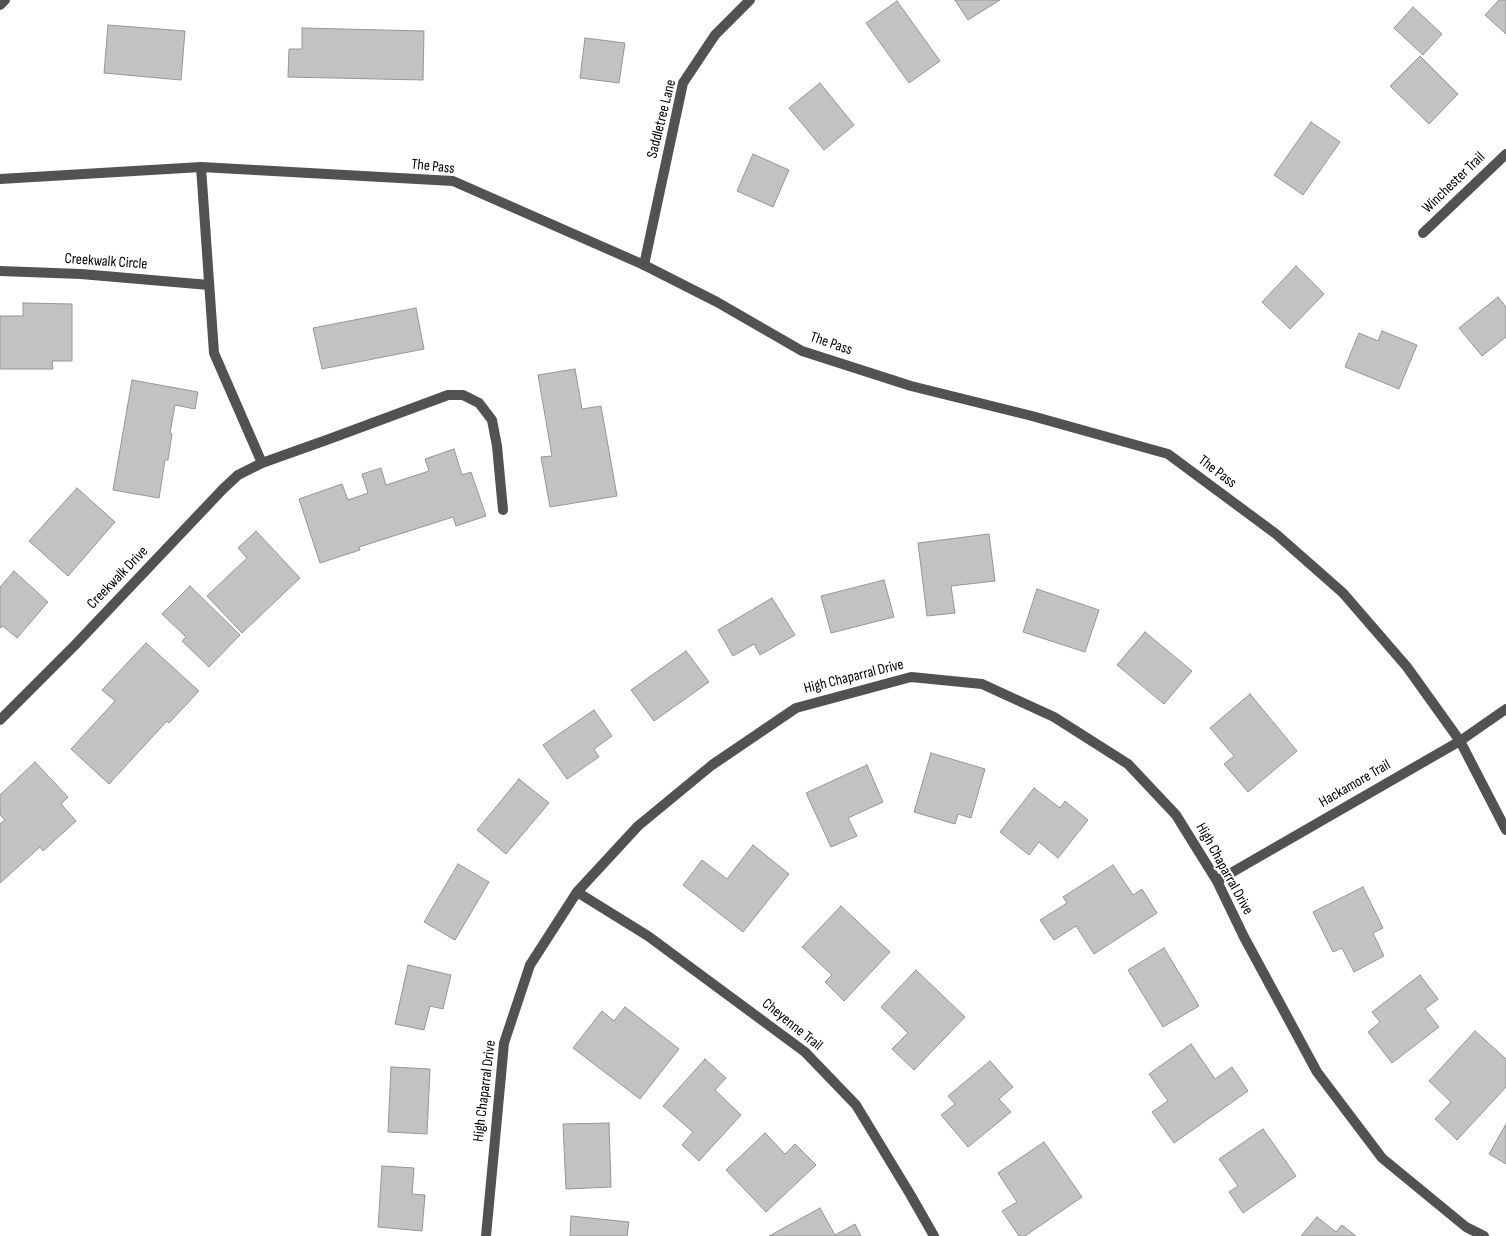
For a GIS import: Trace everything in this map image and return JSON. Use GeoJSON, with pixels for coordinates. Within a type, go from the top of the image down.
{"type":"FeatureCollection","features":[{"type":"Feature","properties":{"kind":"street"},"geometry":{"type":"LineString","coordinates":[[0,5],[5,0]]}},
{"type":"Feature","properties":{"kind":"street","name":"Saddletree Lane"},"geometry":{"type":"LineString","coordinates":[[644,265],[683,83],[715,35],[750,0]]}},
{"type":"Feature","properties":{"kind":"street","name":"Winchester Trail"},"geometry":{"type":"LineString","coordinates":[[1423,233],[1506,154]]}},
{"type":"Feature","properties":{"kind":"street"},"geometry":{"type":"LineString","coordinates":[[201,168],[214,353],[262,462]]}},
{"type":"Feature","properties":{"kind":"street","name":"The Pass"},"geometry":{"type":"LineString","coordinates":[[0,178],[201,168],[453,181],[644,265],[717,302],[802,351],[911,386],[1032,416],[1168,454],[1276,534],[1343,593],[1407,667],[1460,742],[1506,830]]}},
{"type":"Feature","properties":{"kind":"street","name":"Creekwalk Circle"},"geometry":{"type":"LineString","coordinates":[[0,270],[81,274],[209,285]]}},
{"type":"Feature","properties":{"kind":"street","name":"Creekwalk Drive"},"geometry":{"type":"LineString","coordinates":[[0,720],[238,474],[262,462],[448,394],[463,395],[479,403],[492,420],[498,446],[503,510]]}},
{"type":"Feature","properties":{"kind":"street","name":"High Chaparral Drive"},"geometry":{"type":"LineString","coordinates":[[486,1236],[504,1043],[530,965],[577,892],[638,826],[712,765],[796,708],[911,677],[982,684],[1054,717],[1128,764],[1176,815],[1217,881],[1244,937],[1323,1080],[1382,1158],[1466,1226],[1484,1236]]}},
{"type":"Feature","properties":{"kind":"street","name":"Hackamore Trail"},"geometry":{"type":"LineString","coordinates":[[1217,881],[1460,742],[1506,709]]}},
{"type":"Feature","properties":{"kind":"street","name":"Cheyenne Trail"},"geometry":{"type":"LineString","coordinates":[[577,892],[648,936],[805,1052],[856,1105],[934,1236]]}},
{"type":"Feature","properties":{"kind":"building"},"geometry":{"type":"Polygon","coordinates":[[[955,0],[1000,0],[968,20],[955,0]]]}},
{"type":"Feature","properties":{"kind":"building"},"geometry":{"type":"Polygon","coordinates":[[[1499,0],[1506,0],[1506,34],[1485,15],[1499,0]]]}},
{"type":"Feature","properties":{"kind":"building"},"geometry":{"type":"Polygon","coordinates":[[[897,1],[940,61],[909,83],[866,23],[897,1]]]}},
{"type":"Feature","properties":{"kind":"building"},"geometry":{"type":"Polygon","coordinates":[[[1413,7],[1442,34],[1423,55],[1394,28],[1413,7]]]}},
{"type":"Feature","properties":{"kind":"building"},"geometry":{"type":"Polygon","coordinates":[[[108,25],[185,31],[181,80],[104,73],[108,25]]]}},
{"type":"Feature","properties":{"kind":"building"},"geometry":{"type":"Polygon","coordinates":[[[302,28],[424,31],[423,80],[288,77],[289,49],[302,49],[302,28]]]}},
{"type":"Feature","properties":{"kind":"building"},"geometry":{"type":"Polygon","coordinates":[[[585,38],[625,43],[619,83],[580,78],[585,38]]]}},
{"type":"Feature","properties":{"kind":"building"},"geometry":{"type":"Polygon","coordinates":[[[1420,56],[1458,94],[1429,124],[1390,86],[1420,56]]]}},
{"type":"Feature","properties":{"kind":"building"},"geometry":{"type":"Polygon","coordinates":[[[820,83],[854,125],[824,150],[789,108],[820,83]]]}},
{"type":"Feature","properties":{"kind":"building"},"geometry":{"type":"Polygon","coordinates":[[[1311,122],[1340,142],[1303,195],[1274,175],[1311,122]]]}},
{"type":"Feature","properties":{"kind":"building"},"geometry":{"type":"Polygon","coordinates":[[[753,154],[789,170],[773,207],[737,191],[753,154]]]}},
{"type":"Feature","properties":{"kind":"building"},"geometry":{"type":"Polygon","coordinates":[[[1296,266],[1324,294],[1290,329],[1262,302],[1296,266]]]}},
{"type":"Feature","properties":{"kind":"building"},"geometry":{"type":"Polygon","coordinates":[[[1498,297],[1506,307],[1506,337],[1482,356],[1459,328],[1498,297]]]}},
{"type":"Feature","properties":{"kind":"building"},"geometry":{"type":"Polygon","coordinates":[[[23,303],[72,304],[72,361],[52,361],[53,369],[0,369],[0,316],[23,316],[23,303]]]}},
{"type":"Feature","properties":{"kind":"building"},"geometry":{"type":"Polygon","coordinates":[[[416,308],[424,349],[322,369],[313,328],[416,308]]]}},
{"type":"Feature","properties":{"kind":"building"},"geometry":{"type":"Polygon","coordinates":[[[1382,331],[1417,345],[1399,389],[1345,367],[1359,333],[1378,341],[1382,331]]]}},
{"type":"Feature","properties":{"kind":"building"},"geometry":{"type":"Polygon","coordinates":[[[575,369],[582,409],[601,406],[617,496],[550,507],[541,457],[552,456],[538,375],[575,369]]]}},
{"type":"Feature","properties":{"kind":"building"},"geometry":{"type":"Polygon","coordinates":[[[132,380],[198,392],[195,409],[175,405],[168,460],[165,460],[159,498],[113,490],[132,380]]]}},
{"type":"Feature","properties":{"kind":"building"},"geometry":{"type":"Polygon","coordinates":[[[454,449],[462,475],[471,472],[486,516],[456,526],[453,517],[359,547],[360,550],[320,563],[299,499],[342,484],[348,500],[368,493],[362,474],[381,468],[386,485],[429,471],[425,459],[454,449]]]}},
{"type":"Feature","properties":{"kind":"building"},"geometry":{"type":"Polygon","coordinates":[[[77,488],[115,522],[68,576],[29,541],[77,488]]]}},
{"type":"Feature","properties":{"kind":"building"},"geometry":{"type":"Polygon","coordinates":[[[256,531],[300,578],[242,633],[207,596],[247,558],[238,548],[256,531]]]}},
{"type":"Feature","properties":{"kind":"building"},"geometry":{"type":"Polygon","coordinates":[[[989,534],[995,581],[951,586],[955,613],[927,616],[918,543],[989,534]]]}},
{"type":"Feature","properties":{"kind":"building"},"geometry":{"type":"Polygon","coordinates":[[[14,571],[48,602],[17,638],[3,626],[0,628],[0,587],[14,571]]]}},
{"type":"Feature","properties":{"kind":"building"},"geometry":{"type":"Polygon","coordinates":[[[884,580],[894,617],[831,633],[821,596],[884,580]]]}},
{"type":"Feature","properties":{"kind":"building"},"geometry":{"type":"Polygon","coordinates":[[[190,586],[240,635],[209,667],[182,641],[186,637],[162,614],[190,586]]]}},
{"type":"Feature","properties":{"kind":"building"},"geometry":{"type":"Polygon","coordinates":[[[1037,589],[1099,610],[1085,652],[1023,632],[1037,589]]]}},
{"type":"Feature","properties":{"kind":"building"},"geometry":{"type":"Polygon","coordinates":[[[772,598],[795,635],[760,655],[754,644],[733,656],[718,630],[772,598]]]}},
{"type":"Feature","properties":{"kind":"building"},"geometry":{"type":"Polygon","coordinates":[[[1145,632],[1192,671],[1164,704],[1117,665],[1145,632]]]}},
{"type":"Feature","properties":{"kind":"building"},"geometry":{"type":"Polygon","coordinates":[[[146,643],[199,691],[169,723],[167,721],[109,784],[71,749],[115,701],[102,690],[146,643]]]}},
{"type":"Feature","properties":{"kind":"building"},"geometry":{"type":"Polygon","coordinates":[[[686,651],[709,682],[654,721],[631,690],[686,651]]]}},
{"type":"Feature","properties":{"kind":"building"},"geometry":{"type":"Polygon","coordinates":[[[1250,694],[1297,751],[1248,792],[1224,764],[1234,756],[1210,728],[1250,694]]]}},
{"type":"Feature","properties":{"kind":"building"},"geometry":{"type":"Polygon","coordinates":[[[594,710],[612,736],[594,749],[599,757],[567,779],[543,745],[594,710]]]}},
{"type":"Feature","properties":{"kind":"building"},"geometry":{"type":"Polygon","coordinates":[[[931,753],[985,769],[971,818],[958,814],[955,824],[914,812],[931,753]]]}},
{"type":"Feature","properties":{"kind":"building"},"geometry":{"type":"Polygon","coordinates":[[[35,762],[68,797],[61,804],[76,821],[43,851],[40,847],[0,883],[0,824],[5,820],[0,815],[0,795],[35,762]]]}},
{"type":"Feature","properties":{"kind":"building"},"geometry":{"type":"Polygon","coordinates":[[[867,765],[883,802],[848,818],[857,836],[831,847],[806,793],[867,765]]]}},
{"type":"Feature","properties":{"kind":"building"},"geometry":{"type":"Polygon","coordinates":[[[519,779],[549,803],[506,854],[477,830],[519,779]]]}},
{"type":"Feature","properties":{"kind":"building"},"geometry":{"type":"Polygon","coordinates":[[[1034,788],[1060,808],[1065,801],[1088,820],[1058,858],[1039,842],[1029,855],[1000,832],[1034,788]]]}},
{"type":"Feature","properties":{"kind":"building"},"geometry":{"type":"Polygon","coordinates":[[[753,845],[789,874],[743,932],[683,885],[702,860],[727,879],[753,845]]]}},
{"type":"Feature","properties":{"kind":"building"},"geometry":{"type":"Polygon","coordinates":[[[458,864],[489,882],[455,940],[424,922],[458,864]]]}},
{"type":"Feature","properties":{"kind":"building"},"geometry":{"type":"Polygon","coordinates":[[[1113,865],[1133,895],[1142,889],[1157,913],[1094,954],[1076,926],[1054,940],[1040,920],[1067,903],[1063,897],[1113,865]]]}},
{"type":"Feature","properties":{"kind":"building"},"geometry":{"type":"Polygon","coordinates":[[[1363,887],[1383,928],[1373,933],[1384,956],[1354,972],[1342,948],[1333,952],[1313,912],[1363,887]]]}},
{"type":"Feature","properties":{"kind":"building"},"geometry":{"type":"Polygon","coordinates":[[[841,906],[890,952],[844,1001],[825,982],[832,975],[802,947],[841,906]]]}},
{"type":"Feature","properties":{"kind":"building"},"geometry":{"type":"Polygon","coordinates":[[[1164,948],[1199,1006],[1163,1027],[1128,970],[1164,948]]]}},
{"type":"Feature","properties":{"kind":"building"},"geometry":{"type":"Polygon","coordinates":[[[408,965],[451,975],[443,1009],[430,1006],[424,1030],[395,1024],[408,965]]]}},
{"type":"Feature","properties":{"kind":"building"},"geometry":{"type":"Polygon","coordinates":[[[916,970],[965,1017],[914,1070],[892,1049],[908,1033],[881,1007],[916,970]]]}},
{"type":"Feature","properties":{"kind":"building"},"geometry":{"type":"Polygon","coordinates":[[[1420,975],[1438,999],[1425,1009],[1439,1027],[1392,1063],[1368,1032],[1380,1022],[1372,1012],[1420,975]]]}},
{"type":"Feature","properties":{"kind":"building"},"geometry":{"type":"Polygon","coordinates":[[[625,1007],[679,1049],[640,1099],[573,1048],[602,1011],[614,1021],[625,1007]]]}},
{"type":"Feature","properties":{"kind":"building"},"geometry":{"type":"Polygon","coordinates":[[[1475,1031],[1506,1059],[1506,1087],[1457,1140],[1435,1119],[1451,1102],[1429,1081],[1475,1031]]]}},
{"type":"Feature","properties":{"kind":"building"},"geometry":{"type":"Polygon","coordinates":[[[1191,1044],[1215,1079],[1232,1067],[1248,1091],[1174,1143],[1152,1112],[1168,1101],[1149,1074],[1191,1044]]]}},
{"type":"Feature","properties":{"kind":"building"},"geometry":{"type":"Polygon","coordinates":[[[705,1059],[726,1078],[715,1090],[741,1115],[699,1161],[682,1145],[693,1132],[663,1106],[705,1059]]]}},
{"type":"Feature","properties":{"kind":"building"},"geometry":{"type":"Polygon","coordinates":[[[990,1061],[1013,1087],[999,1099],[1011,1112],[968,1147],[941,1115],[955,1104],[948,1096],[990,1061]]]}},
{"type":"Feature","properties":{"kind":"building"},"geometry":{"type":"Polygon","coordinates":[[[391,1067],[430,1069],[427,1134],[388,1132],[391,1067]]]}},
{"type":"Feature","properties":{"kind":"building"},"geometry":{"type":"Polygon","coordinates":[[[609,1123],[611,1187],[566,1189],[563,1124],[609,1123]]]}},
{"type":"Feature","properties":{"kind":"building"},"geometry":{"type":"Polygon","coordinates":[[[1506,1124],[1506,1164],[1489,1154],[1506,1124]]]}},
{"type":"Feature","properties":{"kind":"building"},"geometry":{"type":"Polygon","coordinates":[[[1263,1129],[1296,1176],[1243,1213],[1229,1192],[1238,1186],[1219,1159],[1263,1129]]]}},
{"type":"Feature","properties":{"kind":"building"},"geometry":{"type":"Polygon","coordinates":[[[765,1133],[785,1154],[795,1144],[816,1165],[766,1212],[726,1170],[765,1133]]]}},
{"type":"Feature","properties":{"kind":"building"},"geometry":{"type":"Polygon","coordinates":[[[1044,1142],[1082,1197],[1025,1236],[1019,1236],[1002,1211],[1017,1202],[998,1173],[1044,1142]]]}},
{"type":"Feature","properties":{"kind":"building"},"geometry":{"type":"Polygon","coordinates":[[[382,1166],[414,1168],[412,1194],[425,1195],[422,1231],[378,1227],[382,1166]]]}},
{"type":"Feature","properties":{"kind":"building"},"geometry":{"type":"Polygon","coordinates":[[[820,1208],[835,1235],[855,1224],[861,1236],[769,1236],[820,1208]]]}},
{"type":"Feature","properties":{"kind":"building"},"geometry":{"type":"Polygon","coordinates":[[[571,1216],[629,1222],[627,1236],[570,1236],[571,1216]]]}},
{"type":"Feature","properties":{"kind":"building"},"geometry":{"type":"Polygon","coordinates":[[[1317,1217],[1336,1232],[1342,1225],[1356,1236],[1301,1236],[1317,1217]]]}}]}
